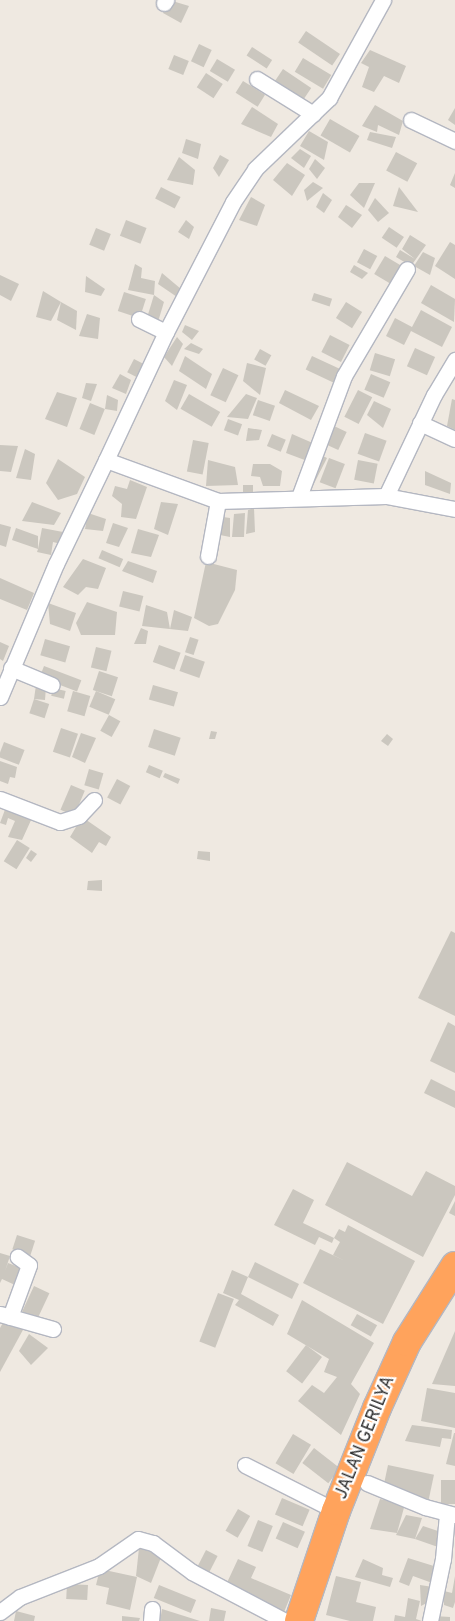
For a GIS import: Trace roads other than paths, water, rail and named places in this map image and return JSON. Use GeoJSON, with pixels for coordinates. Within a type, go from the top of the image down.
{"type":"FeatureCollection","features":[{"type":"Feature","properties":{"kind":"highway","name":"JALAN GERILYA"},"geometry":{"type":"LineString","coordinates":[[299,1621],[336,1511],[407,1342],[455,1266]]}},
{"type":"Feature","properties":{"kind":"highway","name":"JALAN GERILYA"},"geometry":{"type":"LineString","coordinates":[[317,1621],[396,1406],[425,1346],[455,1299]]}},
{"type":"Feature","properties":{"kind":"street"},"geometry":{"type":"LineString","coordinates":[[0,697],[11,668],[106,460],[166,332],[217,231],[255,169],[329,98],[384,0]]}},
{"type":"Feature","properties":{"kind":"street"},"geometry":{"type":"LineString","coordinates":[[257,79],[313,114]]}},
{"type":"Feature","properties":{"kind":"street"},"geometry":{"type":"LineString","coordinates":[[411,120],[455,141]]}},
{"type":"Feature","properties":{"kind":"street"},"geometry":{"type":"LineString","coordinates":[[299,497],[344,376],[407,269]]}},
{"type":"Feature","properties":{"kind":"street"},"geometry":{"type":"LineString","coordinates":[[139,320],[166,332]]}},
{"type":"Feature","properties":{"kind":"street"},"geometry":{"type":"LineString","coordinates":[[386,496],[420,424],[455,360]]}},
{"type":"Feature","properties":{"kind":"street"},"geometry":{"type":"LineString","coordinates":[[420,424],[455,439]]}},
{"type":"Feature","properties":{"kind":"street"},"geometry":{"type":"LineString","coordinates":[[106,460],[218,500],[386,496],[455,509]]}},
{"type":"Feature","properties":{"kind":"street"},"geometry":{"type":"LineString","coordinates":[[208,556],[218,500]]}},
{"type":"Feature","properties":{"kind":"street"},"geometry":{"type":"LineString","coordinates":[[11,668],[52,685]]}},
{"type":"Feature","properties":{"kind":"street"},"geometry":{"type":"LineString","coordinates":[[0,800],[60,822],[80,816],[94,800]]}},
{"type":"Feature","properties":{"kind":"street"},"geometry":{"type":"LineString","coordinates":[[18,1257],[29,1265],[5,1316],[53,1329]]}},
{"type":"Feature","properties":{"kind":"street"},"geometry":{"type":"LineString","coordinates":[[245,1464],[336,1511]]}},
{"type":"Feature","properties":{"kind":"street"},"geometry":{"type":"LineString","coordinates":[[367,1483],[451,1514],[430,1621]]}},
{"type":"Feature","properties":{"kind":"street"},"geometry":{"type":"LineString","coordinates":[[0,1612],[20,1597],[99,1566],[138,1538],[153,1543],[192,1572],[285,1621]]}}]}
